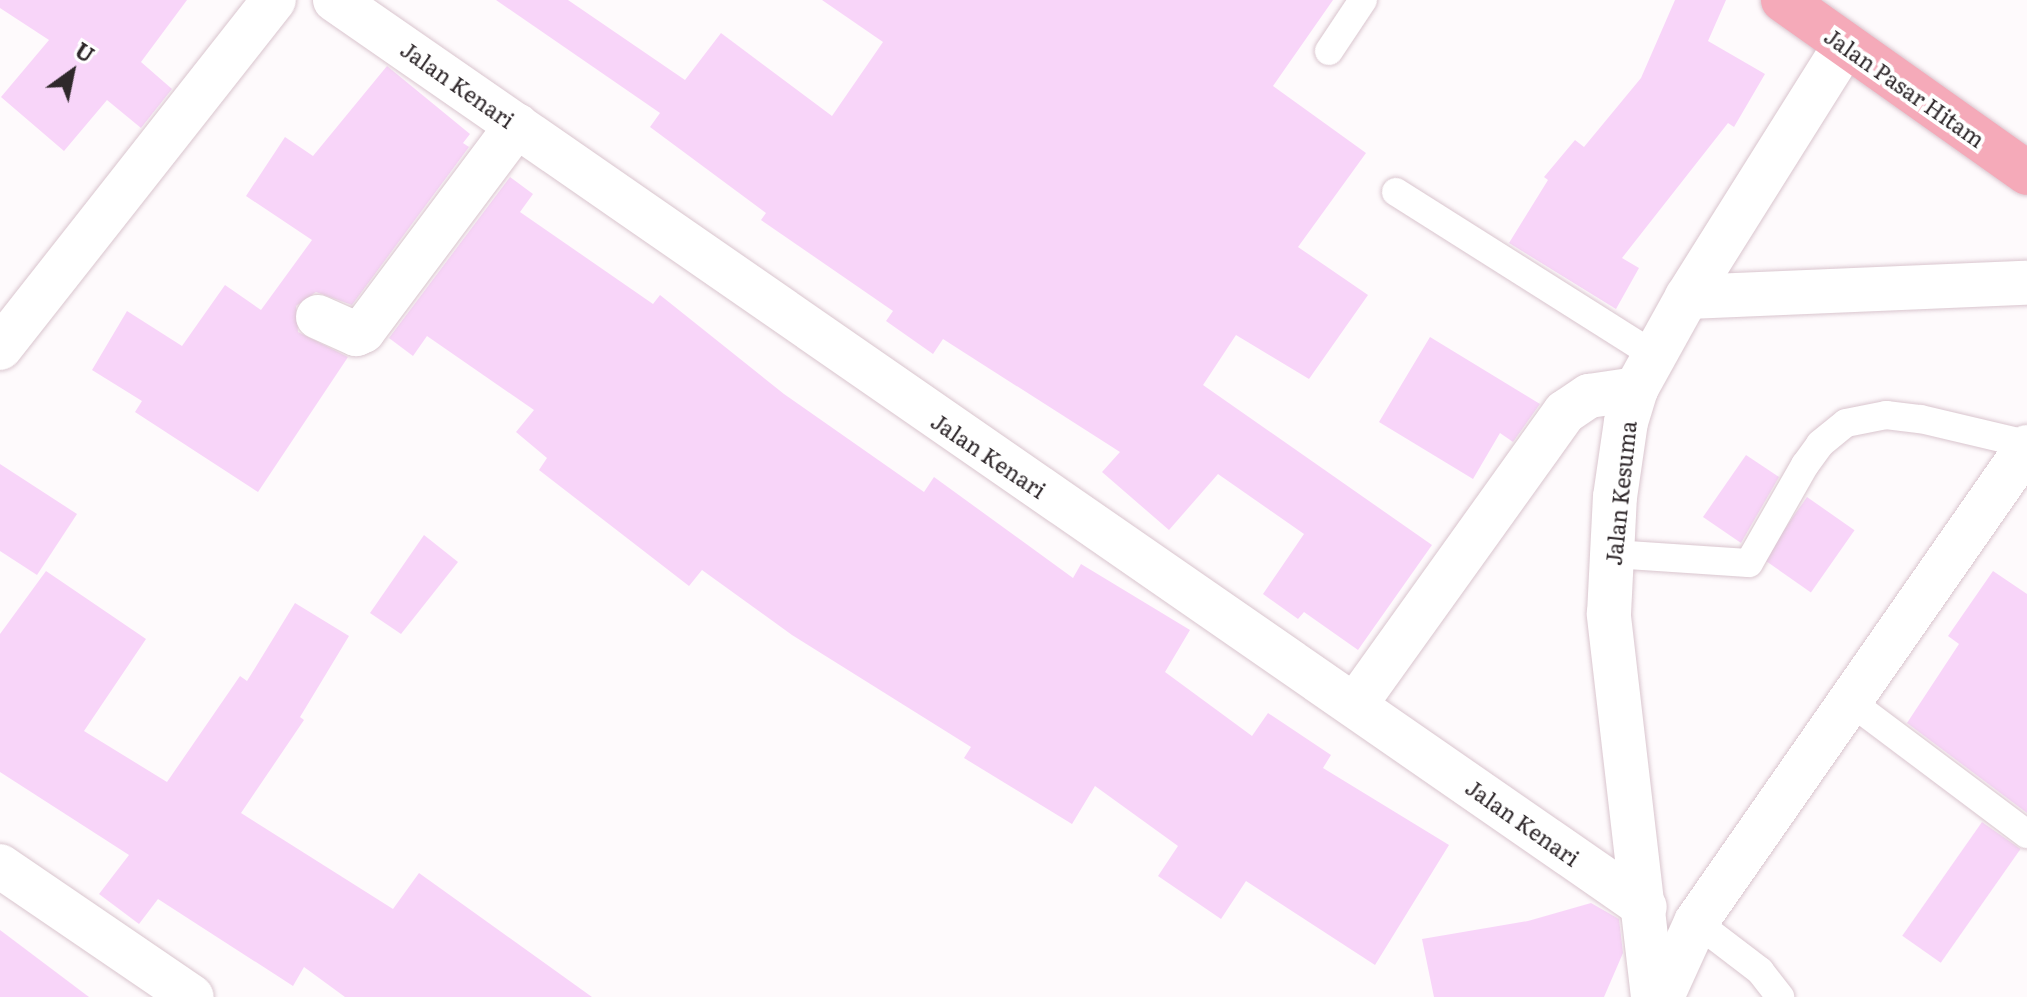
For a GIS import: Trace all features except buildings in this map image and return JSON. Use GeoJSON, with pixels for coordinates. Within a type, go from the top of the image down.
{"type":"FeatureCollection","features":[{"type":"Feature","properties":{"kind":"main road","name":"Jalan Pasar Hitam"},"geometry":{"type":"LineString","coordinates":[[1783,0],[2027,173]]}},
{"type":"Feature","properties":{"kind":"street"},"geometry":{"type":"LineString","coordinates":[[0,348],[274,0]]}},
{"type":"Feature","properties":{"kind":"street","name":"Jalan Kenari"},"geometry":{"type":"LineString","coordinates":[[335,0],[1645,907]]}},
{"type":"Feature","properties":{"kind":"street","name":"Jalan Kesuma"},"geometry":{"type":"LineString","coordinates":[[1653,997],[1645,907],[1614,683],[1609,614],[1615,497],[1645,373],[1687,297],[1845,45]]}},
{"type":"Feature","properties":{"kind":"street"},"geometry":{"type":"LineString","coordinates":[[318,317],[356,334],[363,331],[517,125]]}},
{"type":"Feature","properties":{"kind":"street"},"geometry":{"type":"LineString","coordinates":[[1687,297],[2027,283]]}},
{"type":"Feature","properties":{"kind":"street"},"geometry":{"type":"LineString","coordinates":[[1355,705],[1565,412],[1589,396],[1645,373]]}},
{"type":"Feature","properties":{"kind":"street"},"geometry":{"type":"LineString","coordinates":[[1662,997],[1696,922],[1847,699],[2027,445]]}},
{"type":"Feature","properties":{"kind":"street"},"geometry":{"type":"LineString","coordinates":[[0,866],[192,997]]}},
{"type":"Feature","properties":{"kind":"lane"},"geometry":{"type":"LineString","coordinates":[[1329,51],[1363,0]]}},
{"type":"Feature","properties":{"kind":"lane"},"geometry":{"type":"LineString","coordinates":[[1396,192],[1645,373]]}},
{"type":"Feature","properties":{"kind":"lane"},"geometry":{"type":"LineString","coordinates":[[1612,554],[1749,563],[1813,454],[1846,423],[1886,415],[1921,419],[2027,445]]}},
{"type":"Feature","properties":{"kind":"lane"},"geometry":{"type":"LineString","coordinates":[[1847,699],[2027,834]]}},
{"type":"Feature","properties":{"kind":"lane"},"geometry":{"type":"LineString","coordinates":[[1696,922],[1760,971],[1780,997]]}}]}
